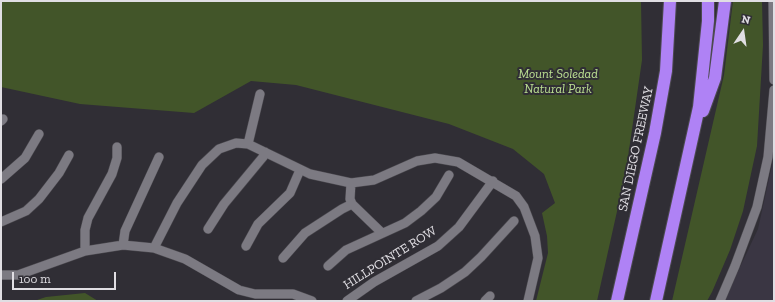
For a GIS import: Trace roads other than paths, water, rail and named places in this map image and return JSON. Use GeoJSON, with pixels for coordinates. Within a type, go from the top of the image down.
{"type":"FeatureCollection","features":[{"type":"Feature","properties":{"kind":"highway"},"geometry":{"type":"LineString","coordinates":[[663,1],[668,45]]}},
{"type":"Feature","properties":{"kind":"highway","name":"SAN DIEGO FREEWAY"},"geometry":{"type":"LineString","coordinates":[[617,301],[656,133],[666,71],[670,1]]}},
{"type":"Feature","properties":{"kind":"highway"},"geometry":{"type":"LineString","coordinates":[[656,301],[699,107],[708,21],[708,1]]}},
{"type":"Feature","properties":{"kind":"highway"},"geometry":{"type":"LineString","coordinates":[[688,153],[715,78],[725,1]]}},
{"type":"Feature","properties":{"kind":"street"},"geometry":{"type":"LineString","coordinates":[[773,1],[774,80]]}},
{"type":"Feature","properties":{"kind":"street"},"geometry":{"type":"LineString","coordinates":[[720,301],[736,266],[757,207],[768,157],[774,90]]}},
{"type":"Feature","properties":{"kind":"street"},"geometry":{"type":"LineString","coordinates":[[248,144],[260,94]]}},
{"type":"Feature","properties":{"kind":"street"},"geometry":{"type":"LineString","coordinates":[[1,179],[25,158],[39,134]]}},
{"type":"Feature","properties":{"kind":"street"},"geometry":{"type":"LineString","coordinates":[[154,248],[177,203],[202,165],[219,149],[236,143],[248,144],[300,170],[324,178],[351,183],[374,180],[417,161],[435,158],[458,162],[493,181],[516,196],[527,211],[535,236],[538,258],[528,301]]}},
{"type":"Feature","properties":{"kind":"street"},"geometry":{"type":"LineString","coordinates":[[85,250],[85,230],[88,218],[112,174],[117,158],[117,147]]}},
{"type":"Feature","properties":{"kind":"street"},"geometry":{"type":"LineString","coordinates":[[208,229],[224,204],[263,157],[265,152]]}},
{"type":"Feature","properties":{"kind":"street"},"geometry":{"type":"LineString","coordinates":[[1,222],[26,211],[39,199],[59,173],[69,155]]}},
{"type":"Feature","properties":{"kind":"street"},"geometry":{"type":"LineString","coordinates":[[123,245],[125,231],[159,157]]}},
{"type":"Feature","properties":{"kind":"street"},"geometry":{"type":"LineString","coordinates":[[246,246],[258,224],[290,192],[300,170]]}},
{"type":"Feature","properties":{"kind":"street"},"geometry":{"type":"LineString","coordinates":[[328,266],[346,250],[405,223],[421,211],[436,197],[449,175]]}},
{"type":"Feature","properties":{"kind":"street","name":"HILLPOINTE ROW"},"geometry":{"type":"LineString","coordinates":[[347,301],[374,282],[438,246],[459,227],[493,181]]}},
{"type":"Feature","properties":{"kind":"street"},"geometry":{"type":"LineString","coordinates":[[351,183],[350,199],[352,204],[382,233]]}},
{"type":"Feature","properties":{"kind":"street"},"geometry":{"type":"LineString","coordinates":[[283,258],[305,233],[352,204]]}},
{"type":"Feature","properties":{"kind":"street"},"geometry":{"type":"LineString","coordinates":[[416,301],[441,288],[465,272],[514,221]]}},
{"type":"Feature","properties":{"kind":"street"},"geometry":{"type":"LineString","coordinates":[[1,275],[18,275],[85,250],[123,245],[154,248],[185,259],[239,290],[256,294],[293,294],[312,301]]}},
{"type":"Feature","properties":{"kind":"park label","name":"Mount Soledad Natural Park"},"geometry":{"type":"Point","coordinates":[558,82]}}]}
